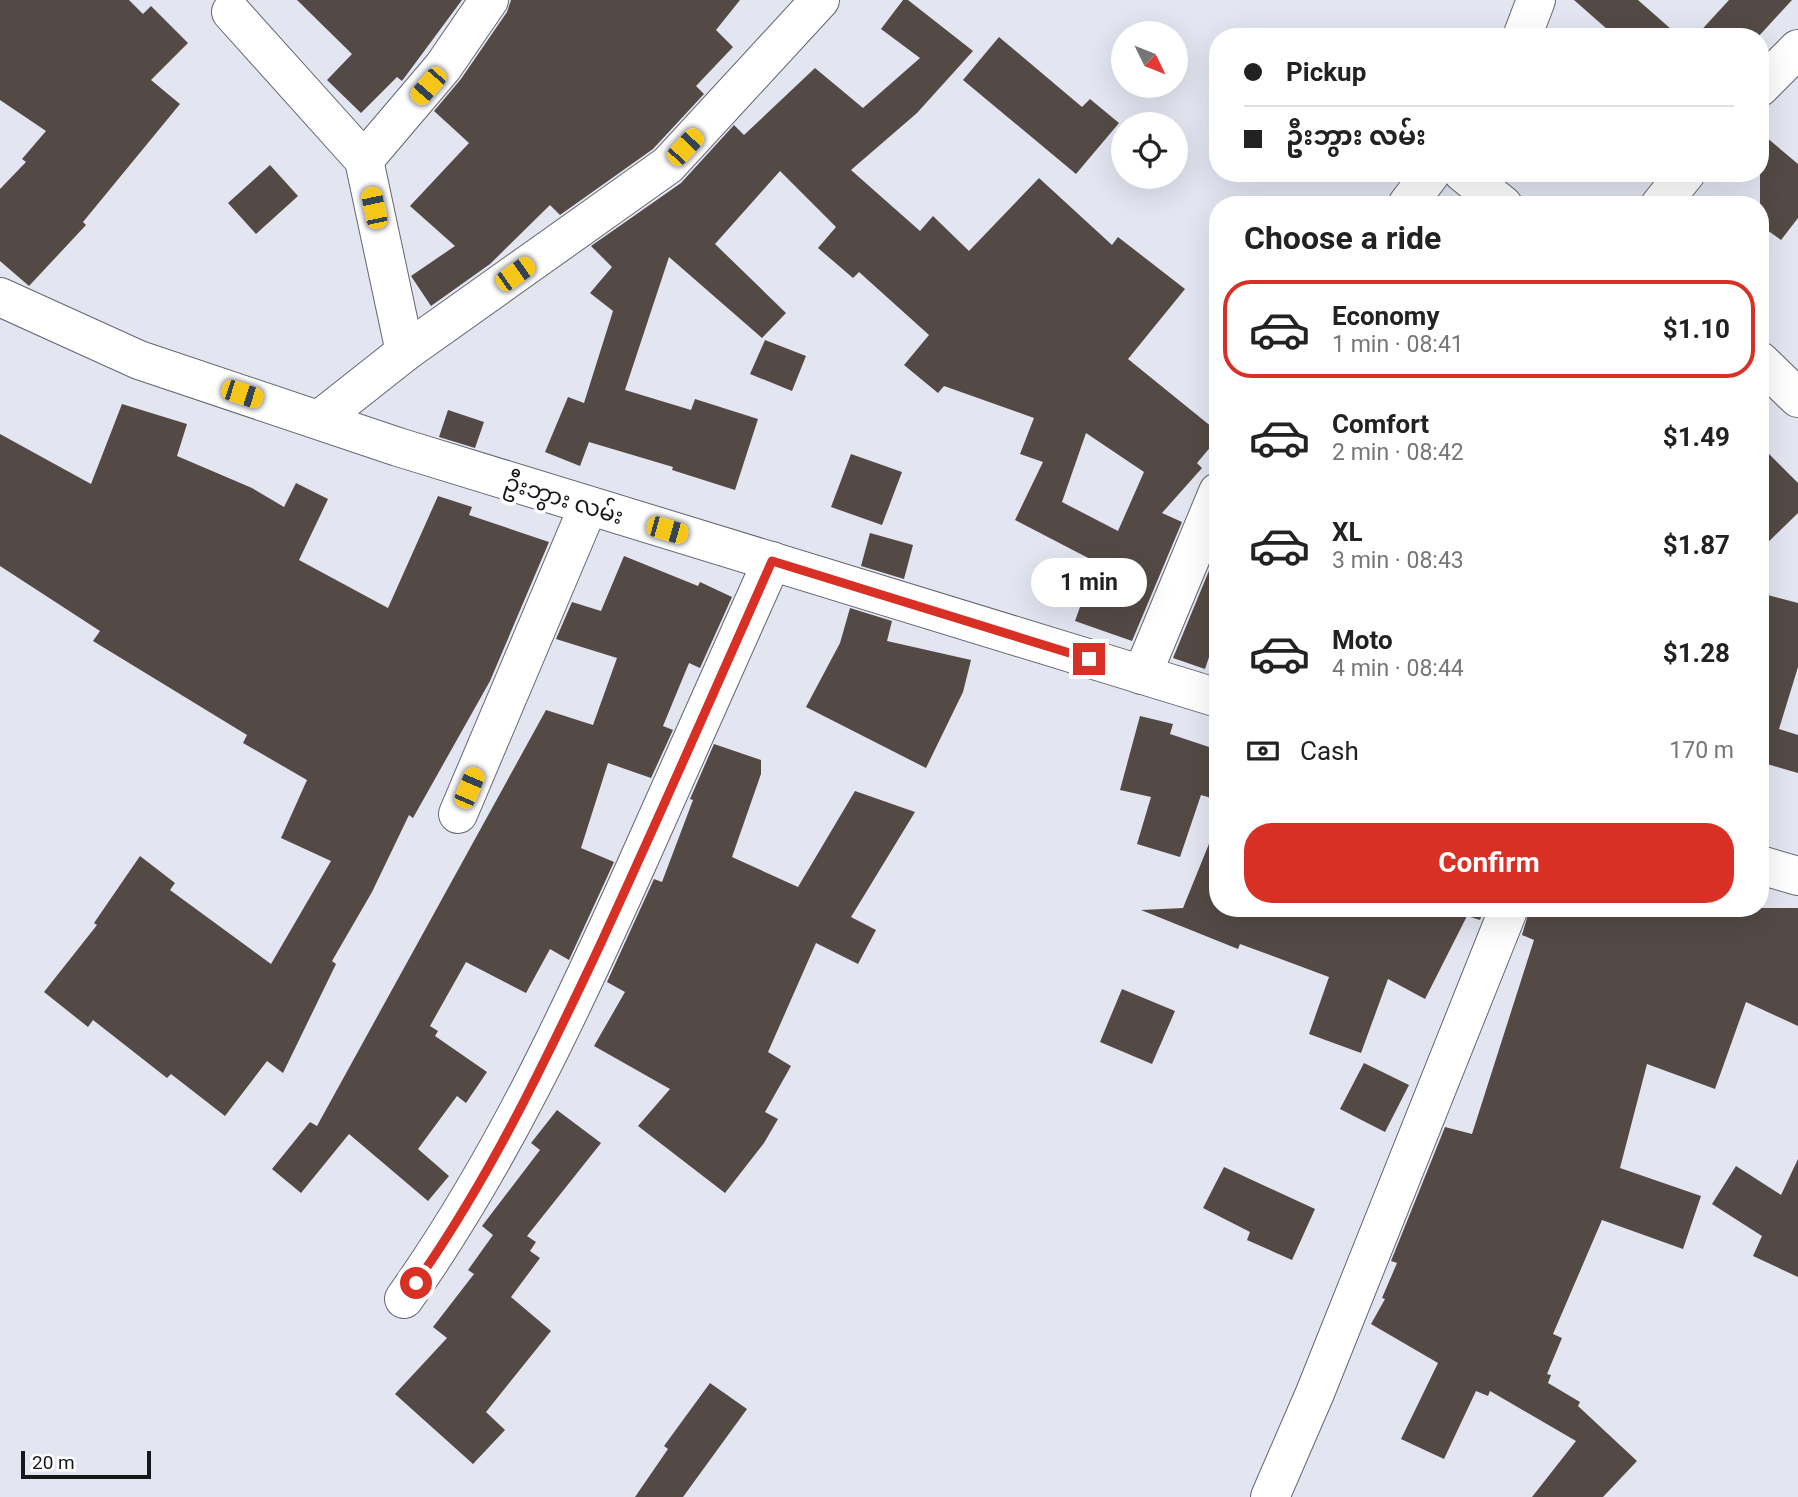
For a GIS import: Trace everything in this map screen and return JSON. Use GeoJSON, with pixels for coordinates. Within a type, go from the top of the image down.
{"type":"FeatureCollection","features":[{"type":"Feature","properties":{"kind":"street"},"geometry":{"type":"LineString","coordinates":[[364,160],[443,67],[489,0]]}},
{"type":"Feature","properties":{"kind":"street"},"geometry":{"type":"LineString","coordinates":[[319,420],[405,352],[668,165],[820,0]]}},
{"type":"Feature","properties":{"kind":"street"},"geometry":{"type":"LineString","coordinates":[[1525,28],[1536,0]]}},
{"type":"Feature","properties":{"kind":"street"},"geometry":{"type":"LineString","coordinates":[[231,12],[364,160],[405,352]]}},
{"type":"Feature","properties":{"kind":"street"},"geometry":{"type":"LineString","coordinates":[[1769,78],[1798,49]]}},
{"type":"Feature","properties":{"kind":"street"},"geometry":{"type":"LineString","coordinates":[[1413,196],[1424,182]]}},
{"type":"Feature","properties":{"kind":"street"},"geometry":{"type":"LineString","coordinates":[[1475,182],[1492,196]]}},
{"type":"Feature","properties":{"kind":"street"},"geometry":{"type":"LineString","coordinates":[[1667,196],[1679,182]]}},
{"type":"Feature","properties":{"kind":"street","name":"ဦးဘွား လမ်း"},"geometry":{"type":"LineString","coordinates":[[0,297],[139,360],[319,420],[588,507],[1209,695]]}},
{"type":"Feature","properties":{"kind":"street"},"geometry":{"type":"LineString","coordinates":[[1769,370],[1798,398]]}},
{"type":"Feature","properties":{"kind":"street"},"geometry":{"type":"LineString","coordinates":[[458,814],[588,507]]}},
{"type":"Feature","properties":{"kind":"street"},"geometry":{"type":"LineString","coordinates":[[1142,675],[1209,514]]}},
{"type":"Feature","properties":{"kind":"street"},"geometry":{"type":"LineString","coordinates":[[404,1299],[438,1252],[531,1089],[613,916],[772,561]]}},
{"type":"Feature","properties":{"kind":"street"},"geometry":{"type":"LineString","coordinates":[[1769,868],[1798,876]]}},
{"type":"Feature","properties":{"kind":"street"},"geometry":{"type":"LineString","coordinates":[[1270,1497],[1315,1393],[1505,917]]}},
{"type":"Feature","properties":{"kind":"building"},"geometry":{"type":"Polygon","coordinates":[[[0,0],[129,0],[143,14],[151,6],[188,43],[151,80],[180,104],[83,222],[86,225],[29,286],[0,261],[0,189],[26,162],[22,159],[46,131],[0,100],[0,0]]]}},
{"type":"Feature","properties":{"kind":"building"},"geometry":{"type":"Polygon","coordinates":[[[297,0],[462,0],[402,81],[397,77],[361,113],[327,80],[352,54],[297,0]]]}},
{"type":"Feature","properties":{"kind":"building"},"geometry":{"type":"Polygon","coordinates":[[[511,0],[740,0],[716,30],[733,47],[696,86],[704,94],[653,149],[560,215],[550,205],[490,264],[431,306],[411,276],[455,246],[410,206],[469,143],[434,111],[461,79],[507,12],[511,0]]]}},
{"type":"Feature","properties":{"kind":"building"},"geometry":{"type":"Polygon","coordinates":[[[903,0],[908,0],[973,51],[917,113],[851,170],[920,231],[933,216],[969,251],[1039,178],[1112,245],[1118,237],[1185,289],[1128,359],[1209,425],[1209,449],[1197,463],[1202,468],[1162,513],[1182,522],[1132,641],[1075,621],[1096,562],[1015,520],[1043,462],[1020,454],[1034,418],[944,386],[938,393],[904,365],[929,335],[859,272],[853,278],[818,248],[836,227],[780,171],[715,244],[786,313],[762,338],[669,257],[625,390],[691,410],[695,399],[758,419],[735,490],[672,470],[673,467],[589,442],[580,466],[545,452],[568,397],[584,403],[613,311],[590,293],[612,267],[591,246],[681,183],[734,125],[744,135],[815,68],[863,108],[920,58],[881,29],[903,0]],[[1086,433],[1062,502],[1118,531],[1144,472],[1086,433]]]}},
{"type":"Feature","properties":{"kind":"building"},"geometry":{"type":"Polygon","coordinates":[[[1574,0],[1638,0],[1670,28],[1606,28],[1574,0]]]}},
{"type":"Feature","properties":{"kind":"building"},"geometry":{"type":"Polygon","coordinates":[[[1729,0],[1792,0],[1766,28],[1703,28],[1729,0]]]}},
{"type":"Feature","properties":{"kind":"building"},"geometry":{"type":"Polygon","coordinates":[[[999,37],[1082,107],[1090,99],[1111,116],[1111,132],[1076,174],[963,80],[999,37]]]}},
{"type":"Feature","properties":{"kind":"building"},"geometry":{"type":"Polygon","coordinates":[[[1769,140],[1798,164],[1798,218],[1781,240],[1769,231],[1769,196],[1760,196],[1760,182],[1769,182],[1769,140]]]}},
{"type":"Feature","properties":{"kind":"building"},"geometry":{"type":"Polygon","coordinates":[[[270,165],[298,196],[256,234],[228,203],[270,165]]]}},
{"type":"Feature","properties":{"kind":"building"},"geometry":{"type":"Polygon","coordinates":[[[765,340],[806,356],[792,391],[750,374],[765,340]]]}},
{"type":"Feature","properties":{"kind":"building"},"geometry":{"type":"Polygon","coordinates":[[[122,404],[187,424],[177,456],[252,488],[284,507],[296,483],[328,499],[299,560],[388,608],[438,496],[472,507],[469,515],[549,542],[490,681],[413,818],[409,815],[372,892],[332,961],[336,964],[283,1073],[267,1061],[225,1116],[171,1074],[167,1078],[93,1020],[88,1027],[44,992],[97,925],[94,923],[140,856],[175,883],[170,890],[271,964],[331,861],[281,838],[307,780],[243,743],[247,735],[93,641],[100,631],[0,566],[0,434],[91,484],[122,404]]]}},
{"type":"Feature","properties":{"kind":"building"},"geometry":{"type":"Polygon","coordinates":[[[448,410],[484,422],[475,448],[439,437],[448,410]]]}},
{"type":"Feature","properties":{"kind":"building"},"geometry":{"type":"Polygon","coordinates":[[[851,454],[902,472],[882,525],[831,507],[851,454]]]}},
{"type":"Feature","properties":{"kind":"building"},"geometry":{"type":"Polygon","coordinates":[[[1769,454],[1798,483],[1798,513],[1769,541],[1769,454]]]}},
{"type":"Feature","properties":{"kind":"building"},"geometry":{"type":"Polygon","coordinates":[[[870,533],[913,545],[904,579],[861,566],[870,533]]]}},
{"type":"Feature","properties":{"kind":"building"},"geometry":{"type":"Polygon","coordinates":[[[624,556],[698,586],[700,582],[732,597],[700,668],[689,663],[663,726],[673,730],[651,778],[608,763],[581,848],[614,862],[569,960],[550,949],[526,993],[466,962],[430,1026],[438,1031],[435,1036],[487,1072],[466,1103],[457,1096],[418,1149],[449,1176],[428,1201],[349,1134],[301,1193],[272,1169],[310,1122],[317,1126],[546,710],[593,725],[617,658],[556,639],[572,602],[601,611],[624,556]]]}},
{"type":"Feature","properties":{"kind":"building"},"geometry":{"type":"Polygon","coordinates":[[[1209,571],[1209,657],[1205,669],[1173,658],[1209,571]]]}},
{"type":"Feature","properties":{"kind":"building"},"geometry":{"type":"Polygon","coordinates":[[[1769,595],[1798,603],[1798,667],[1779,729],[1798,735],[1798,773],[1769,765],[1769,595]]]}},
{"type":"Feature","properties":{"kind":"building"},"geometry":{"type":"Polygon","coordinates":[[[850,608],[892,621],[887,641],[971,660],[963,692],[926,768],[806,707],[840,643],[850,608]]]}},
{"type":"Feature","properties":{"kind":"building"},"geometry":{"type":"Polygon","coordinates":[[[1140,716],[1173,724],[1170,734],[1209,747],[1209,797],[1201,795],[1180,857],[1137,844],[1151,797],[1120,790],[1140,716]]]}},
{"type":"Feature","properties":{"kind":"building"},"geometry":{"type":"Polygon","coordinates":[[[714,744],[761,760],[761,774],[732,857],[798,887],[855,791],[915,812],[851,917],[876,930],[858,964],[816,943],[768,1052],[791,1066],[765,1112],[778,1119],[764,1143],[725,1193],[638,1126],[670,1089],[594,1046],[625,992],[607,982],[654,879],[662,882],[693,800],[690,799],[714,744]]]}},
{"type":"Feature","properties":{"kind":"building"},"geometry":{"type":"Polygon","coordinates":[[[1209,844],[1209,917],[1466,917],[1425,999],[1388,979],[1361,1053],[1309,1034],[1329,977],[1240,944],[1238,949],[1141,910],[1183,908],[1209,844]]]}},
{"type":"Feature","properties":{"kind":"building"},"geometry":{"type":"Polygon","coordinates":[[[1769,908],[1798,908],[1798,1026],[1746,1002],[1715,1089],[1647,1064],[1620,1168],[1701,1196],[1683,1249],[1602,1220],[1553,1334],[1562,1338],[1547,1374],[1551,1375],[1548,1383],[1580,1402],[1578,1406],[1637,1461],[1603,1497],[1532,1497],[1576,1441],[1490,1391],[1488,1396],[1476,1391],[1444,1459],[1401,1439],[1438,1363],[1371,1324],[1385,1299],[1382,1298],[1397,1263],[1391,1261],[1445,1127],[1472,1134],[1534,940],[1522,935],[1527,917],[1769,917],[1769,908]]]}},
{"type":"Feature","properties":{"kind":"building"},"geometry":{"type":"Polygon","coordinates":[[[1122,989],[1175,1011],[1152,1064],[1100,1042],[1122,989]]]}},
{"type":"Feature","properties":{"kind":"building"},"geometry":{"type":"Polygon","coordinates":[[[1364,1063],[1409,1085],[1385,1132],[1340,1109],[1364,1063]]]}},
{"type":"Feature","properties":{"kind":"building"},"geometry":{"type":"Polygon","coordinates":[[[557,1110],[601,1143],[527,1236],[536,1242],[530,1251],[540,1258],[511,1297],[551,1331],[486,1412],[505,1430],[473,1464],[395,1394],[447,1338],[433,1327],[474,1274],[468,1270],[493,1235],[482,1226],[540,1150],[531,1143],[557,1110]]]}},
{"type":"Feature","properties":{"kind":"building"},"geometry":{"type":"Polygon","coordinates":[[[1798,1159],[1798,1277],[1753,1256],[1762,1236],[1712,1204],[1736,1166],[1781,1195],[1798,1159]]]}},
{"type":"Feature","properties":{"kind":"building"},"geometry":{"type":"Polygon","coordinates":[[[1224,1167],[1315,1209],[1292,1260],[1247,1240],[1250,1232],[1203,1208],[1224,1167]]]}},
{"type":"Feature","properties":{"kind":"building"},"geometry":{"type":"Polygon","coordinates":[[[710,1383],[747,1409],[683,1497],[635,1497],[668,1449],[664,1446],[710,1383]]]}},
{"type":"Feature","properties":{"kind":"route"},"geometry":{"type":"LineString","coordinates":[[416,1283],[438,1252],[531,1089],[608,928],[772,561],[1089,659]]}}]}
